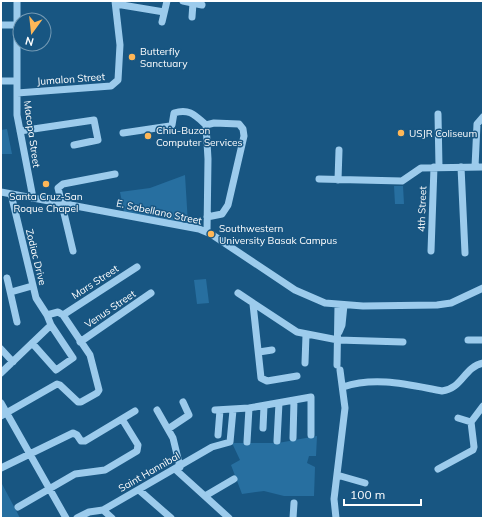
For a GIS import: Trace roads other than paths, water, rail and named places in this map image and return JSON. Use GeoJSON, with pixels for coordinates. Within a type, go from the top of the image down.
{"type":"FeatureCollection","features":[{"type":"Feature","properties":{"kind":"street","name":"Macopa Street"},"geometry":{"type":"LineString","coordinates":[[17,1],[17,12]]}},
{"type":"Feature","properties":{"kind":"street"},"geometry":{"type":"LineString","coordinates":[[162,22],[167,1]]}},
{"type":"Feature","properties":{"kind":"street"},"geometry":{"type":"LineString","coordinates":[[182,1],[202,5]]}},
{"type":"Feature","properties":{"kind":"street"},"geometry":{"type":"LineString","coordinates":[[116,3],[126,3],[164,12]]}},
{"type":"Feature","properties":{"kind":"street","name":"Jumalon Street"},"geometry":{"type":"LineString","coordinates":[[17,93],[111,86],[115,84],[118,80],[120,45],[116,3]]}},
{"type":"Feature","properties":{"kind":"street"},"geometry":{"type":"LineString","coordinates":[[192,17],[193,3]]}},
{"type":"Feature","properties":{"kind":"street"},"geometry":{"type":"LineString","coordinates":[[1,25],[12,25]]}},
{"type":"Feature","properties":{"kind":"street","name":"Macopa Street"},"geometry":{"type":"LineString","coordinates":[[17,52],[16,80],[20,131],[33,198]]}},
{"type":"Feature","properties":{"kind":"street"},"geometry":{"type":"LineString","coordinates":[[1,81],[16,80]]}},
{"type":"Feature","properties":{"kind":"street"},"geometry":{"type":"LineString","coordinates":[[123,133],[170,126],[172,125],[174,113],[185,111],[193,113],[206,125],[208,159],[207,232]]}},
{"type":"Feature","properties":{"kind":"street","name":"4th Street"},"geometry":{"type":"LineString","coordinates":[[431,251],[438,114]]}},
{"type":"Feature","properties":{"kind":"street"},"geometry":{"type":"LineString","coordinates":[[475,167],[477,124],[483,117]]}},
{"type":"Feature","properties":{"kind":"street"},"geometry":{"type":"LineString","coordinates":[[20,131],[94,120],[98,140],[74,145]]}},
{"type":"Feature","properties":{"kind":"street"},"geometry":{"type":"LineString","coordinates":[[206,125],[214,123],[239,124],[243,129],[244,136],[225,212],[207,217]]}},
{"type":"Feature","properties":{"kind":"street"},"geometry":{"type":"LineString","coordinates":[[338,180],[339,150]]}},
{"type":"Feature","properties":{"kind":"street"},"geometry":{"type":"LineString","coordinates":[[461,167],[465,253]]}},
{"type":"Feature","properties":{"kind":"street"},"geometry":{"type":"LineString","coordinates":[[319,179],[402,181],[421,168],[483,167]]}},
{"type":"Feature","properties":{"kind":"street"},"geometry":{"type":"LineString","coordinates":[[73,251],[63,203],[58,188],[60,186],[115,174]]}},
{"type":"Feature","properties":{"kind":"street","name":"E. Sabellano Street"},"geometry":{"type":"LineString","coordinates":[[1,192],[178,224],[207,232],[300,293],[315,300],[341,305],[406,307],[451,303],[483,288]]}},
{"type":"Feature","properties":{"kind":"street","name":"Zodiac Drive"},"geometry":{"type":"LineString","coordinates":[[11,194],[36,298],[47,315],[51,325],[73,358],[56,370],[32,343]]}},
{"type":"Feature","properties":{"kind":"street","name":"Mars Street"},"geometry":{"type":"LineString","coordinates":[[63,315],[137,267]]}},
{"type":"Feature","properties":{"kind":"street"},"geometry":{"type":"LineString","coordinates":[[7,278],[17,322]]}},
{"type":"Feature","properties":{"kind":"street"},"geometry":{"type":"LineString","coordinates":[[11,292],[32,286]]}},
{"type":"Feature","properties":{"kind":"street","name":"Venus Street"},"geometry":{"type":"LineString","coordinates":[[80,342],[152,293]]}},
{"type":"Feature","properties":{"kind":"street"},"geometry":{"type":"LineString","coordinates":[[238,293],[286,327],[306,335],[338,340],[403,342]]}},
{"type":"Feature","properties":{"kind":"street"},"geometry":{"type":"LineString","coordinates":[[253,304],[261,378],[264,381],[297,376]]}},
{"type":"Feature","properties":{"kind":"street"},"geometry":{"type":"LineString","coordinates":[[336,518],[334,499],[345,408],[338,367],[339,332],[337,324],[341,305]]}},
{"type":"Feature","properties":{"kind":"street"},"geometry":{"type":"LineString","coordinates":[[4,415],[57,384],[78,402],[81,402],[97,393],[98,385],[90,355],[63,315],[58,312],[47,315]]}},
{"type":"Feature","properties":{"kind":"street"},"geometry":{"type":"LineString","coordinates":[[1,373],[51,325]]}},
{"type":"Feature","properties":{"kind":"street"},"geometry":{"type":"LineString","coordinates":[[305,363],[306,335]]}},
{"type":"Feature","properties":{"kind":"street"},"geometry":{"type":"LineString","coordinates":[[468,340],[483,340]]}},
{"type":"Feature","properties":{"kind":"street"},"geometry":{"type":"LineString","coordinates":[[1,349],[13,362]]}},
{"type":"Feature","properties":{"kind":"street"},"geometry":{"type":"LineString","coordinates":[[259,352],[272,350]]}},
{"type":"Feature","properties":{"kind":"street"},"geometry":{"type":"LineString","coordinates":[[342,387],[357,382],[371,381],[450,391],[456,387],[473,366],[483,362]]}},
{"type":"Feature","properties":{"kind":"street"},"geometry":{"type":"LineString","coordinates":[[218,435],[218,410],[250,408],[310,397],[310,435]]}},
{"type":"Feature","properties":{"kind":"street"},"geometry":{"type":"LineString","coordinates":[[293,438],[294,400]]}},
{"type":"Feature","properties":{"kind":"street"},"geometry":{"type":"LineString","coordinates":[[168,429],[189,415],[183,402]]}},
{"type":"Feature","properties":{"kind":"street"},"geometry":{"type":"LineString","coordinates":[[1,403],[4,415],[29,453],[66,518]]}},
{"type":"Feature","properties":{"kind":"street"},"geometry":{"type":"LineString","coordinates":[[277,441],[279,403]]}},
{"type":"Feature","properties":{"kind":"street"},"geometry":{"type":"LineString","coordinates":[[263,428],[264,406]]}},
{"type":"Feature","properties":{"kind":"street"},"geometry":{"type":"LineString","coordinates":[[438,469],[473,450],[474,447],[471,422],[483,406]]}},
{"type":"Feature","properties":{"kind":"street"},"geometry":{"type":"LineString","coordinates":[[247,442],[250,408]]}},
{"type":"Feature","properties":{"kind":"street"},"geometry":{"type":"LineString","coordinates":[[157,410],[173,438],[178,468],[229,518]]}},
{"type":"Feature","properties":{"kind":"street","name":"Saint Hannibal"},"geometry":{"type":"LineString","coordinates":[[77,518],[89,512],[103,510],[212,447],[230,442],[233,410]]}},
{"type":"Feature","properties":{"kind":"street"},"geometry":{"type":"LineString","coordinates":[[1,468],[29,453],[73,433],[77,435],[81,441],[85,441],[135,411]]}},
{"type":"Feature","properties":{"kind":"street"},"geometry":{"type":"LineString","coordinates":[[458,418],[471,422]]}},
{"type":"Feature","properties":{"kind":"street"},"geometry":{"type":"LineString","coordinates":[[18,507],[75,474],[105,470],[137,451],[138,445],[122,419]]}},
{"type":"Feature","properties":{"kind":"street"},"geometry":{"type":"LineString","coordinates":[[337,475],[365,483]]}},
{"type":"Feature","properties":{"kind":"street"},"geometry":{"type":"LineString","coordinates":[[205,496],[234,479]]}},
{"type":"Feature","properties":{"kind":"street"},"geometry":{"type":"LineString","coordinates":[[139,490],[171,518]]}},
{"type":"Feature","properties":{"kind":"street"},"geometry":{"type":"LineString","coordinates":[[294,503],[294,518]]}},
{"type":"Feature","properties":{"kind":"street"},"geometry":{"type":"LineString","coordinates":[[103,510],[112,518]]}},
{"type":"Feature","properties":{"kind":"place","name":"Butterfly Sanctuary"},"geometry":{"type":"Point","coordinates":[132,57]}},
{"type":"Feature","properties":{"kind":"place","name":"USJR Coliseum"},"geometry":{"type":"Point","coordinates":[401,133]}},
{"type":"Feature","properties":{"kind":"place","name":"Chiu-Buzon Computer Services"},"geometry":{"type":"Point","coordinates":[148,136]}},
{"type":"Feature","properties":{"kind":"place","name":"Santa Cruz-San Roque Chapel"},"geometry":{"type":"Point","coordinates":[46,184]}},
{"type":"Feature","properties":{"kind":"place","name":"Southwestern University Basak Campus"},"geometry":{"type":"Point","coordinates":[211,234]}}]}
